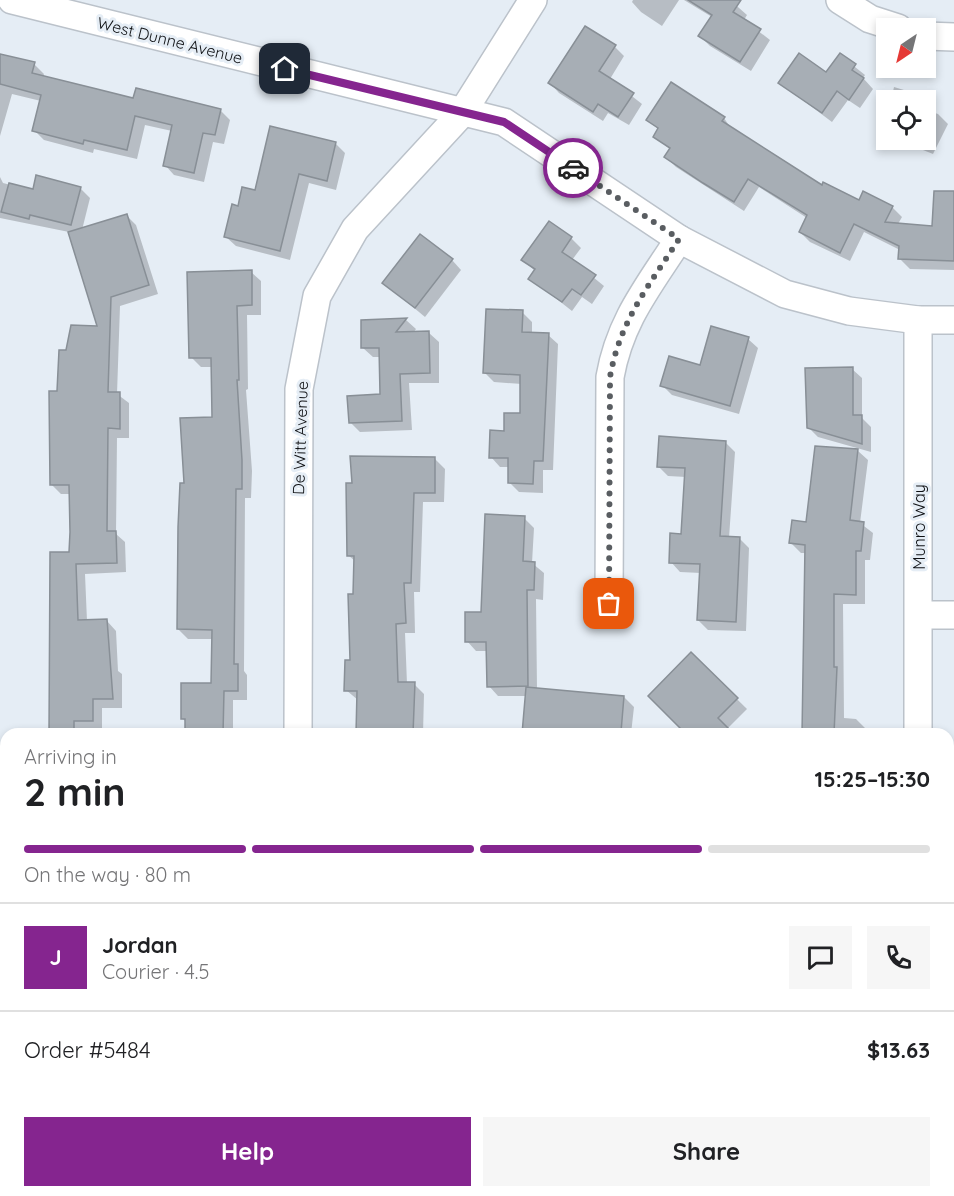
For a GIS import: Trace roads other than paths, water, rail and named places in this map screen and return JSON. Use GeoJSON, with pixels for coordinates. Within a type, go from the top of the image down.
{"type":"FeatureCollection","features":[{"type":"Feature","properties":{"kind":"street","name":"West Dunne Avenue"},"geometry":{"type":"LineString","coordinates":[[12,0],[504,122],[679,239],[785,294],[849,311],[918,320],[954,320]]}},
{"type":"Feature","properties":{"kind":"street","name":"De Witt Avenue"},"geometry":{"type":"LineString","coordinates":[[298,728],[299,389],[317,296],[355,229],[462,113],[533,0]]}},
{"type":"Feature","properties":{"kind":"street"},"geometry":{"type":"LineString","coordinates":[[840,0],[876,21]]}},
{"type":"Feature","properties":{"kind":"street"},"geometry":{"type":"LineString","coordinates":[[936,36],[954,37]]}},
{"type":"Feature","properties":{"kind":"street"},"geometry":{"type":"LineString","coordinates":[[609,604],[610,377],[615,348],[626,321],[679,239]]}},
{"type":"Feature","properties":{"kind":"street","name":"Munro Way"},"geometry":{"type":"LineString","coordinates":[[918,320],[920,615],[918,728]]}},
{"type":"Feature","properties":{"kind":"street"},"geometry":{"type":"LineString","coordinates":[[920,615],[954,615]]}}]}
